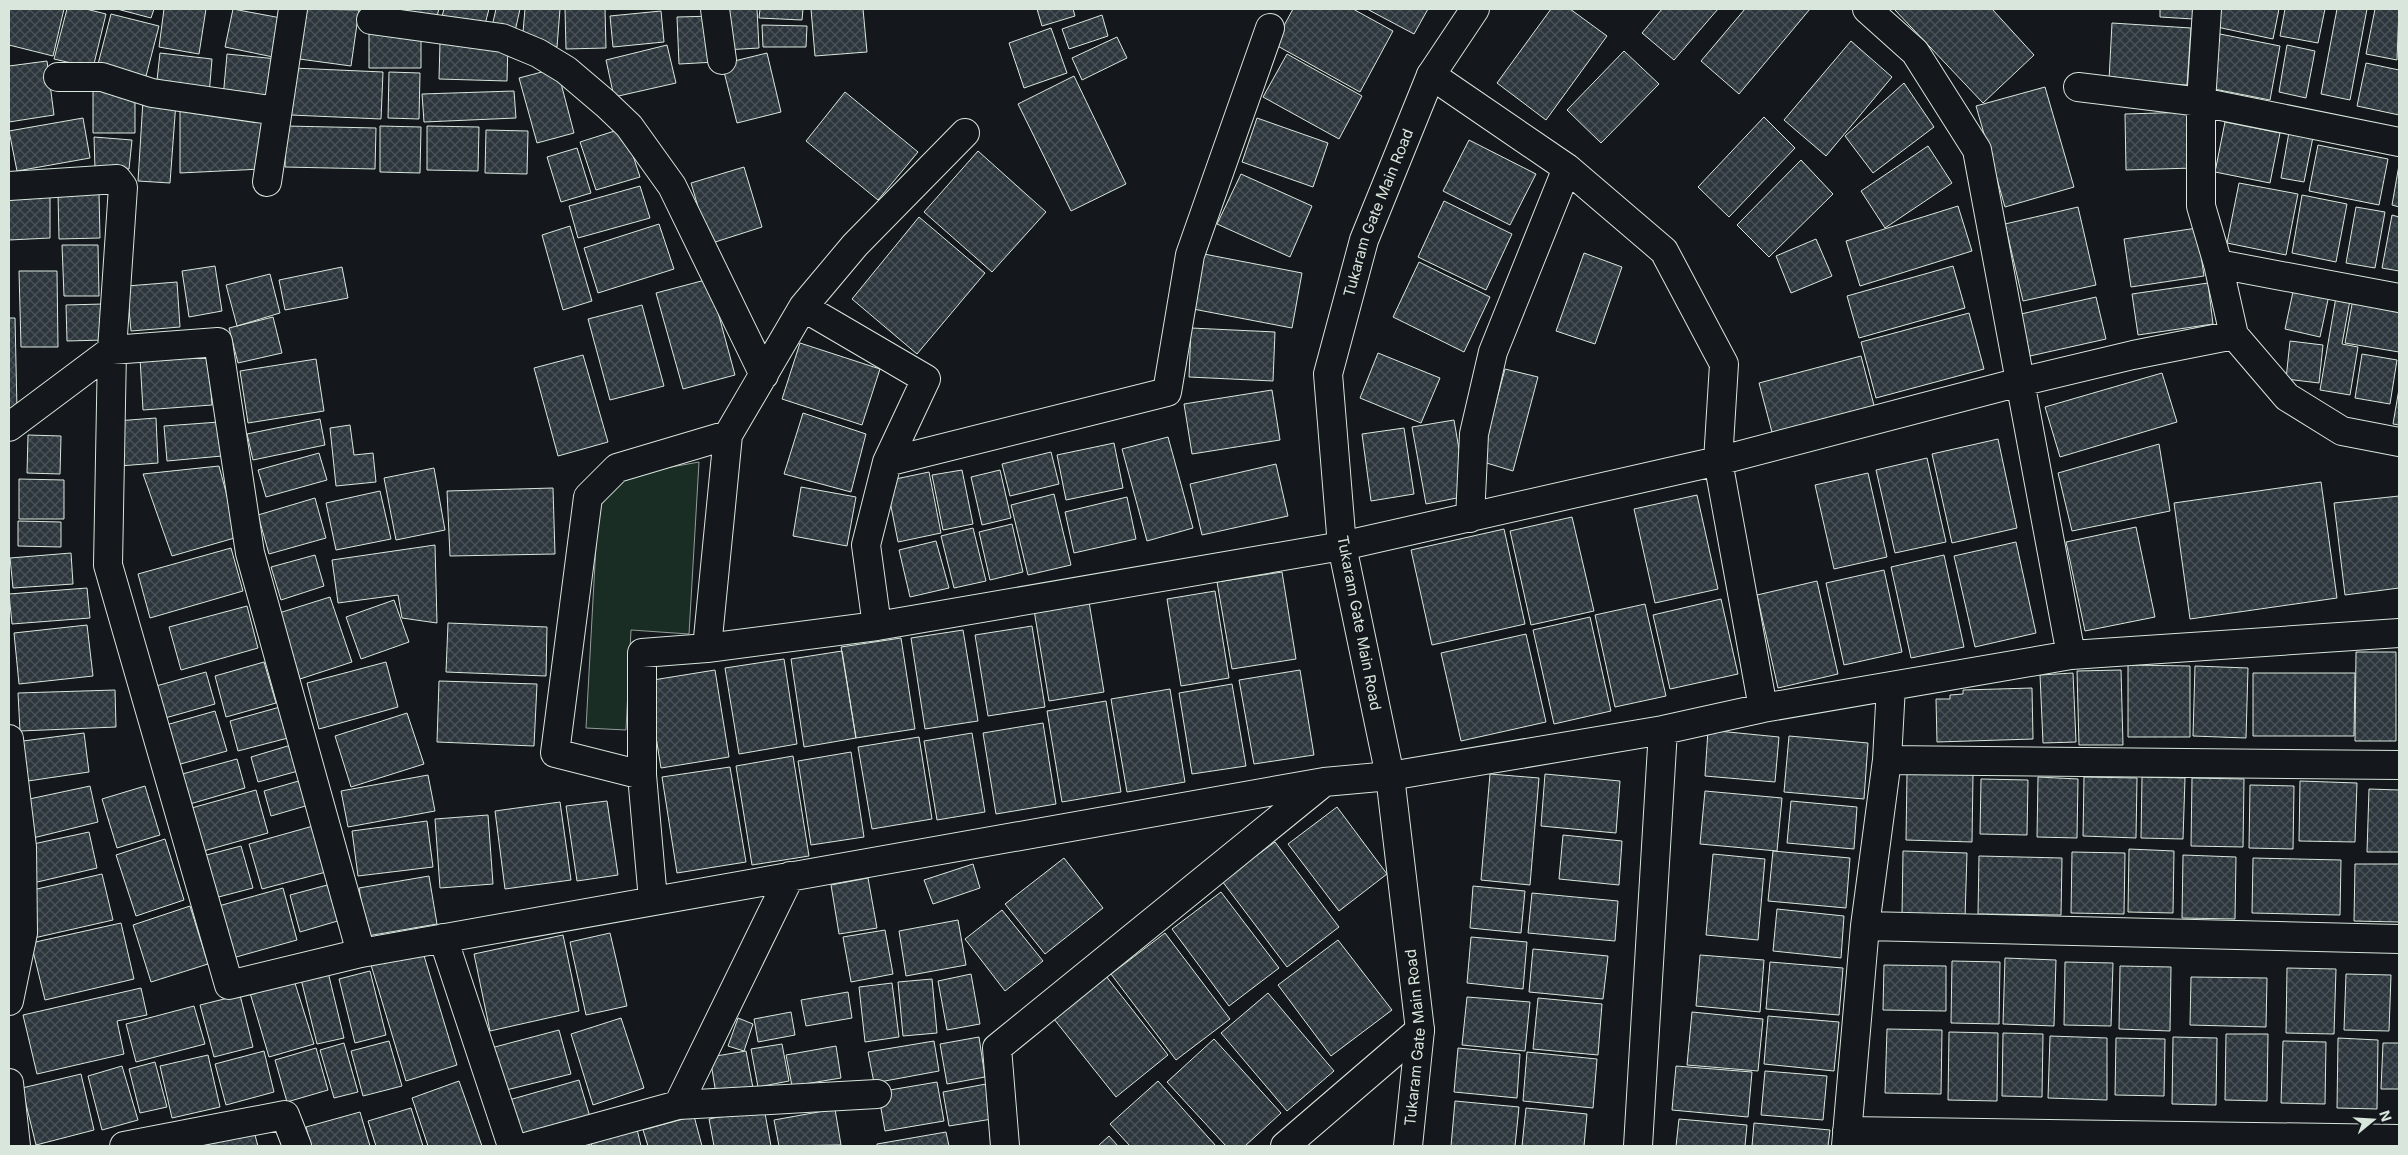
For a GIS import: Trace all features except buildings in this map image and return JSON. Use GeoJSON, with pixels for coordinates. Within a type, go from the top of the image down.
{"type":"FeatureCollection","features":[{"type":"Feature","properties":{"kind":"street"},"geometry":{"type":"LineString","coordinates":[[267,182],[293,9]]}},
{"type":"Feature","properties":{"kind":"street"},"geometry":{"type":"LineString","coordinates":[[715,9],[722,60]]}},
{"type":"Feature","properties":{"kind":"street","name":"Tukaram Gate Main Road"},"geometry":{"type":"LineString","coordinates":[[1408,1146],[1420,1030],[1390,776],[1342,546],[1328,374],[1364,240],[1431,74],[1476,9]]}},
{"type":"Feature","properties":{"kind":"street"},"geometry":{"type":"LineString","coordinates":[[1867,9],[1915,52],[1977,150],[2071,655]]}},
{"type":"Feature","properties":{"kind":"street"},"geometry":{"type":"LineString","coordinates":[[2207,9],[2200,102],[2201,206],[2218,264],[2234,335],[2287,397],[2342,431],[2399,442]]}},
{"type":"Feature","properties":{"kind":"street"},"geometry":{"type":"LineString","coordinates":[[371,20],[502,38],[538,53],[566,70],[606,104],[629,126],[672,186],[764,375]]}},
{"type":"Feature","properties":{"kind":"street"},"geometry":{"type":"LineString","coordinates":[[888,462],[1167,392],[1190,255],[1270,28]]}},
{"type":"Feature","properties":{"kind":"street"},"geometry":{"type":"LineString","coordinates":[[1431,74],[1568,168],[1664,251],[1724,364],[1718,461],[1763,708]]}},
{"type":"Feature","properties":{"kind":"street"},"geometry":{"type":"LineString","coordinates":[[58,77],[102,77],[152,93],[277,111]]}},
{"type":"Feature","properties":{"kind":"street"},"geometry":{"type":"LineString","coordinates":[[2078,87],[2200,102],[2399,142]]}},
{"type":"Feature","properties":{"kind":"street"},"geometry":{"type":"LineString","coordinates":[[707,648],[728,435],[803,307],[855,245],[965,133]]}},
{"type":"Feature","properties":{"kind":"street"},"geometry":{"type":"LineString","coordinates":[[1470,518],[1474,434],[1493,352],[1568,168]]}},
{"type":"Feature","properties":{"kind":"street"},"geometry":{"type":"LineString","coordinates":[[9,186],[117,178],[123,187],[112,350],[108,565],[229,985],[361,953],[653,900],[1324,782],[1390,776],[1663,730],[1763,708],[2071,655],[2399,633]]}},
{"type":"Feature","properties":{"kind":"street"},"geometry":{"type":"LineString","coordinates":[[2218,264],[2399,298]]}},
{"type":"Feature","properties":{"kind":"street"},"geometry":{"type":"LineString","coordinates":[[803,307],[926,379],[888,462],[866,545],[877,626]]}},
{"type":"Feature","properties":{"kind":"street"},"geometry":{"type":"LineString","coordinates":[[653,900],[642,775],[642,653],[707,648],[877,626],[1342,546],[1718,461],[2020,382],[2133,355],[2234,335]]}},
{"type":"Feature","properties":{"kind":"street"},"geometry":{"type":"LineString","coordinates":[[9,428],[112,350],[218,342],[250,553],[361,953]]}},
{"type":"Feature","properties":{"kind":"street"},"geometry":{"type":"LineString","coordinates":[[642,775],[555,753],[588,498],[617,468],[728,435]]}},
{"type":"Feature","properties":{"kind":"street"},"geometry":{"type":"LineString","coordinates":[[1891,686],[1886,760],[1865,926],[1847,1138],[2399,1140]]}},
{"type":"Feature","properties":{"kind":"street"},"geometry":{"type":"LineString","coordinates":[[1638,1146],[1663,730]]}},
{"type":"Feature","properties":{"kind":"street"},"geometry":{"type":"LineString","coordinates":[[9,739],[22,847],[23,933],[9,1001]]}},
{"type":"Feature","properties":{"kind":"street"},"geometry":{"type":"LineString","coordinates":[[1886,760],[2399,764]]}},
{"type":"Feature","properties":{"kind":"street"},"geometry":{"type":"LineString","coordinates":[[1006,1146],[997,1048],[1324,782]]}},
{"type":"Feature","properties":{"kind":"street"},"geometry":{"type":"LineString","coordinates":[[678,1105],[790,876]]}},
{"type":"Feature","properties":{"kind":"street"},"geometry":{"type":"LineString","coordinates":[[1865,926],[2399,939]]}},
{"type":"Feature","properties":{"kind":"street"},"geometry":{"type":"LineString","coordinates":[[443,938],[512,1146]]}},
{"type":"Feature","properties":{"kind":"street"},"geometry":{"type":"LineString","coordinates":[[1285,1146],[1420,1030]]}},
{"type":"Feature","properties":{"kind":"street"},"geometry":{"type":"LineString","coordinates":[[9,1083],[16,1146]]}},
{"type":"Feature","properties":{"kind":"street"},"geometry":{"type":"LineString","coordinates":[[529,1146],[678,1105],[877,1094]]}},
{"type":"Feature","properties":{"kind":"street"},"geometry":{"type":"LineString","coordinates":[[124,1146],[285,1115],[297,1146]]}},
{"type":"Feature","properties":{"kind":"green space"},"geometry":{"type":"Polygon","coordinates":[[[699,462],[689,634],[631,630],[626,730],[586,728],[598,508],[627,475],[699,462]]]}}]}
